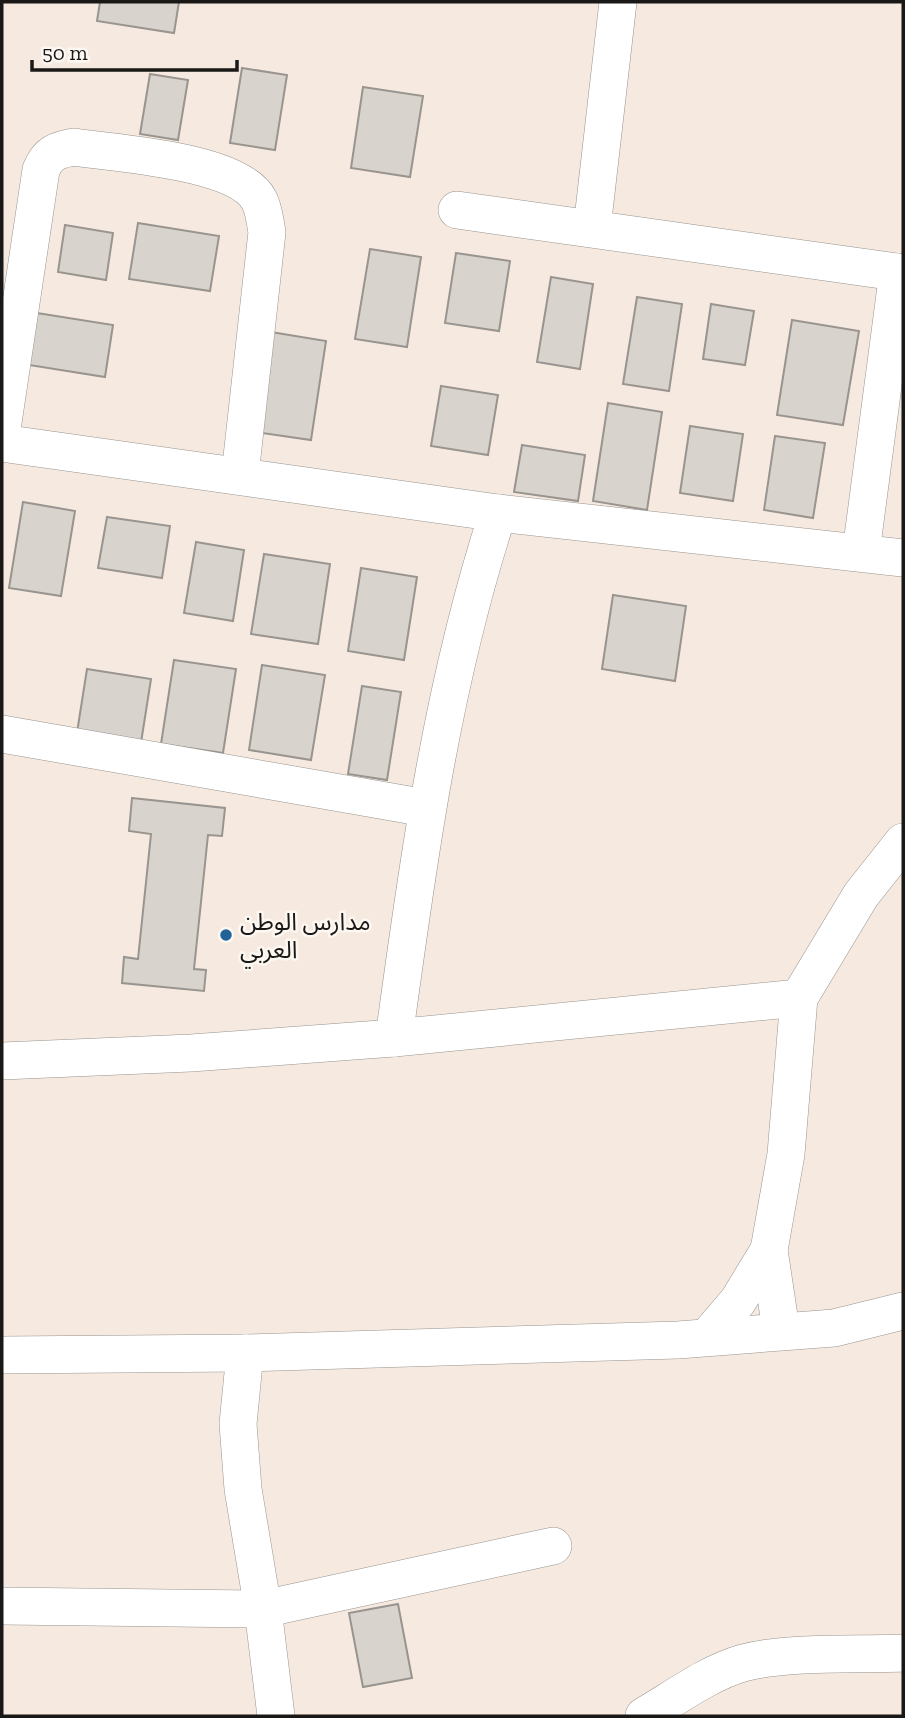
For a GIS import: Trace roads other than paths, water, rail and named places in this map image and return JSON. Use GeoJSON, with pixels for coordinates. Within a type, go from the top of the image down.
{"type":"FeatureCollection","features":[{"type":"Feature","properties":{"kind":"street"},"geometry":{"type":"LineString","coordinates":[[592,228],[618,2]]}},
{"type":"Feature","properties":{"kind":"street"},"geometry":{"type":"LineString","coordinates":[[2,429],[41,170],[46,158],[57,150],[74,147],[213,168],[239,180],[259,200],[267,232],[240,475]]}},
{"type":"Feature","properties":{"kind":"street"},"geometry":{"type":"LineString","coordinates":[[457,210],[901,272],[861,552]]}},
{"type":"Feature","properties":{"kind":"street"},"geometry":{"type":"LineString","coordinates":[[2,443],[498,513],[903,558]]}},
{"type":"Feature","properties":{"kind":"street"},"geometry":{"type":"LineString","coordinates":[[394,1038],[426,808],[465,628],[498,513]]}},
{"type":"Feature","properties":{"kind":"street"},"geometry":{"type":"LineString","coordinates":[[2,734],[426,808]]}},
{"type":"Feature","properties":{"kind":"street"},"geometry":{"type":"LineString","coordinates":[[780,1330],[769,1250],[786,1154],[799,998],[861,895],[903,842]]}},
{"type":"Feature","properties":{"kind":"street"},"geometry":{"type":"LineString","coordinates":[[2,1061],[191,1053],[394,1038],[799,998]]}},
{"type":"Feature","properties":{"kind":"street"},"geometry":{"type":"LineString","coordinates":[[708,1336],[738,1301],[769,1250]]}},
{"type":"Feature","properties":{"kind":"street"},"geometry":{"type":"LineString","coordinates":[[2,1355],[245,1353],[678,1340],[780,1330],[834,1328],[903,1311]]}},
{"type":"Feature","properties":{"kind":"street"},"geometry":{"type":"LineString","coordinates":[[245,1353],[239,1437],[243,1489],[263,1609],[276,1716]]}},
{"type":"Feature","properties":{"kind":"street"},"geometry":{"type":"LineString","coordinates":[[2,1606],[263,1609],[553,1546]]}},
{"type":"Feature","properties":{"kind":"street"},"geometry":{"type":"LineString","coordinates":[[644,1716],[710,1678],[743,1663],[786,1658],[903,1653]]}},
{"type":"Feature","properties":{"kind":"place","name":"مدارس الوطن العربي"},"geometry":{"type":"Point","coordinates":[226,935]}}]}
